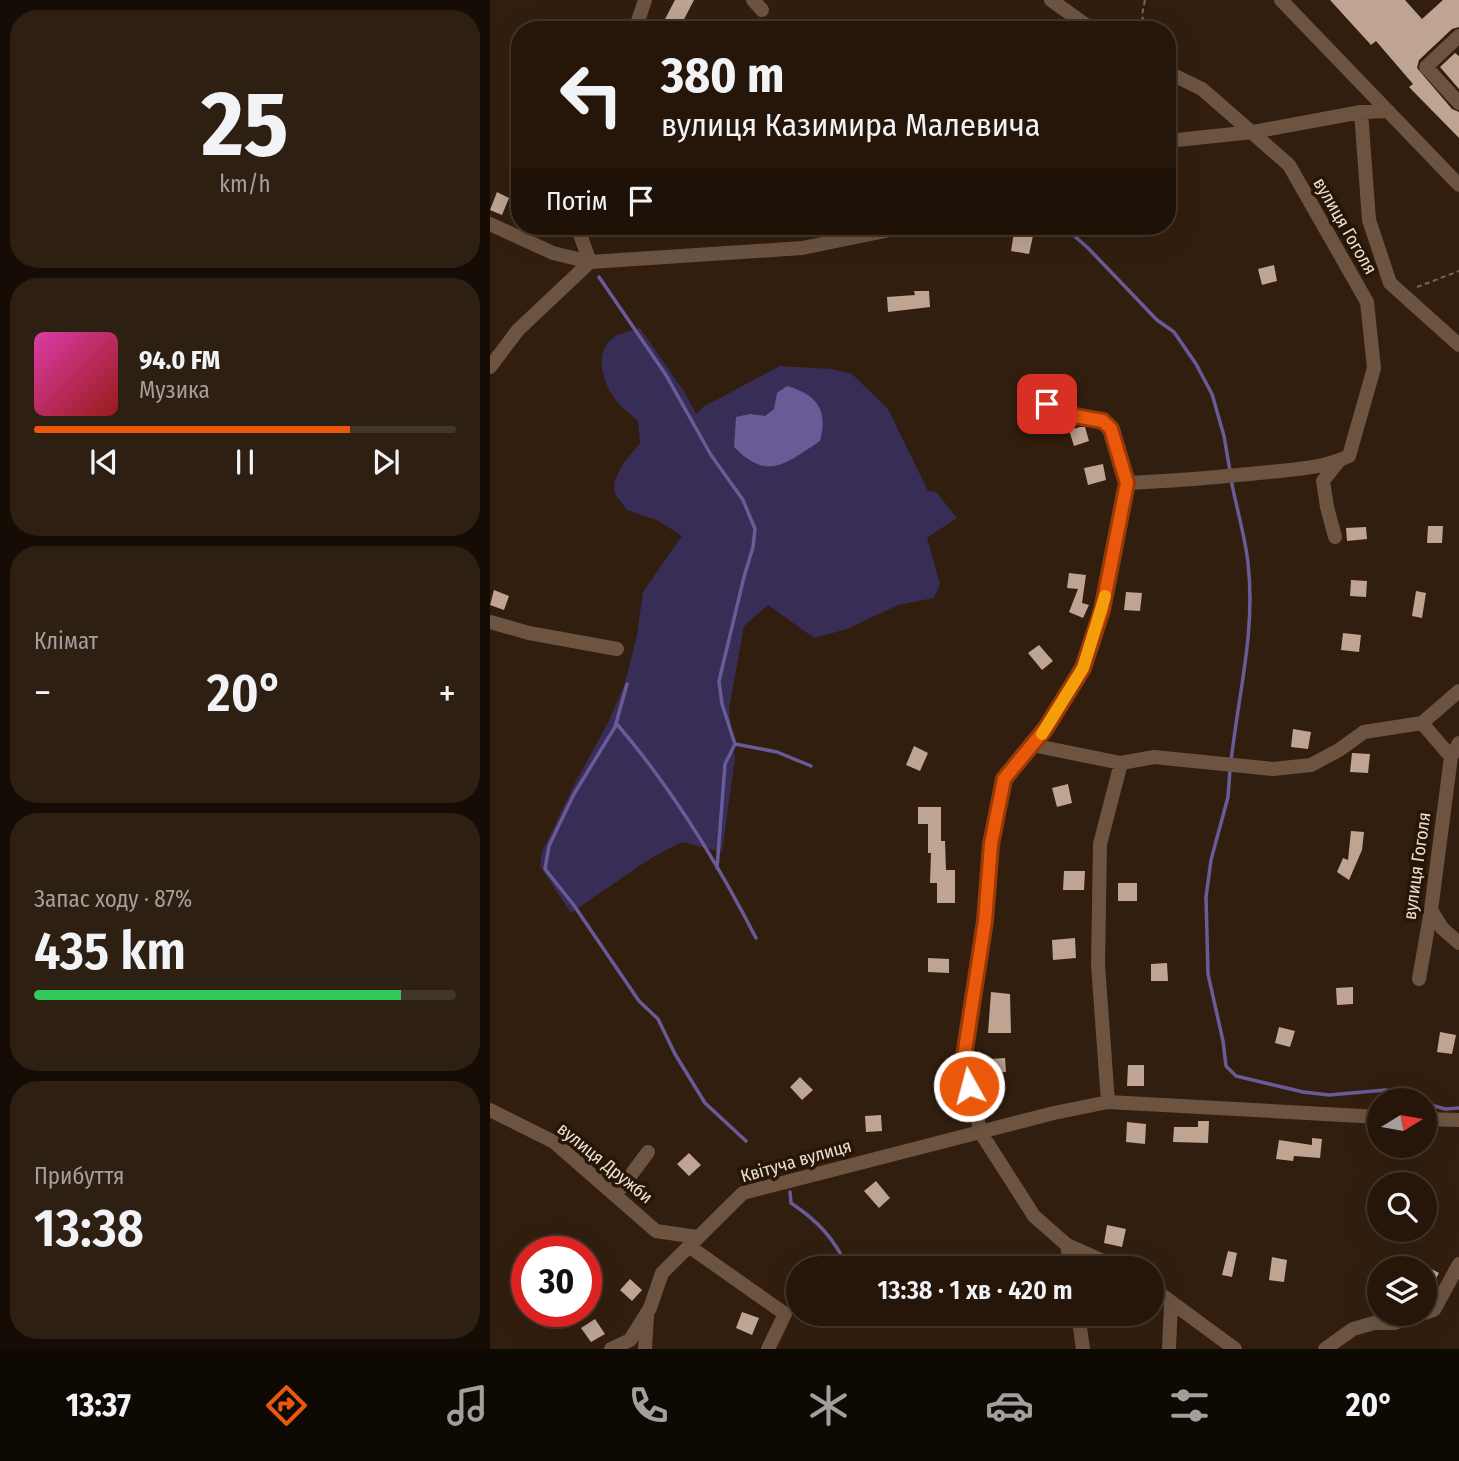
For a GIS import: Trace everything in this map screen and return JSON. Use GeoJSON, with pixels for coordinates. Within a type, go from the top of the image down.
{"type":"FeatureCollection","features":[{"type":"Feature","properties":{"kind":"street"},"geometry":{"type":"LineString","coordinates":[[638,21],[645,0]]}},
{"type":"Feature","properties":{"kind":"street"},"geometry":{"type":"LineString","coordinates":[[1051,0],[1080,21]]}},
{"type":"Feature","properties":{"kind":"street"},"geometry":{"type":"LineString","coordinates":[[1281,0],[1459,185]]}},
{"type":"Feature","properties":{"kind":"street"},"geometry":{"type":"LineString","coordinates":[[1459,36],[1426,67],[1459,103]]}},
{"type":"Feature","properties":{"kind":"street","name":"вулиця Гоголя"},"geometry":{"type":"LineString","coordinates":[[1176,76],[1202,89],[1289,165],[1367,302],[1374,369],[1344,459],[1323,481],[1335,537]]}},
{"type":"Feature","properties":{"kind":"street"},"geometry":{"type":"LineString","coordinates":[[1176,140],[1253,132],[1361,112],[1388,111]]}},
{"type":"Feature","properties":{"kind":"street"},"geometry":{"type":"LineString","coordinates":[[1361,112],[1369,220],[1390,283],[1459,345]]}},
{"type":"Feature","properties":{"kind":"street"},"geometry":{"type":"LineString","coordinates":[[490,224],[511,234]]}},
{"type":"Feature","properties":{"kind":"street"},"geometry":{"type":"LineString","coordinates":[[514,235],[553,253],[590,262],[802,248],[866,235]]}},
{"type":"Feature","properties":{"kind":"street"},"geometry":{"type":"LineString","coordinates":[[580,235],[590,262]]}},
{"type":"Feature","properties":{"kind":"street"},"geometry":{"type":"LineString","coordinates":[[490,367],[519,330],[590,262]]}},
{"type":"Feature","properties":{"kind":"street"},"geometry":{"type":"LineString","coordinates":[[1035,396],[1059,413],[1103,421],[1111,429],[1127,483],[1102,610],[1083,668],[1046,728],[1004,779],[991,844],[985,921],[963,1063],[981,1133],[1034,1216],[1067,1245],[1092,1256]]}},
{"type":"Feature","properties":{"kind":"street"},"geometry":{"type":"LineString","coordinates":[[1127,483],[1210,479],[1306,469],[1344,459]]}},
{"type":"Feature","properties":{"kind":"street"},"geometry":{"type":"LineString","coordinates":[[490,622],[529,633],[617,649]]}},
{"type":"Feature","properties":{"kind":"street"},"geometry":{"type":"LineString","coordinates":[[1032,745],[1121,763],[1154,757],[1273,769],[1311,765],[1364,732],[1422,723],[1459,691]]}},
{"type":"Feature","properties":{"kind":"street"},"geometry":{"type":"LineString","coordinates":[[1422,723],[1451,757],[1459,743]]}},
{"type":"Feature","properties":{"kind":"street","name":"вулиця Гоголя"},"geometry":{"type":"LineString","coordinates":[[1419,979],[1451,757]]}},
{"type":"Feature","properties":{"kind":"street"},"geometry":{"type":"LineString","coordinates":[[1108,1102],[1098,965],[1100,844],[1121,763]]}},
{"type":"Feature","properties":{"kind":"street"},"geometry":{"type":"LineString","coordinates":[[1431,910],[1442,928],[1459,943]]}},
{"type":"Feature","properties":{"kind":"street","name":"Квітуча вулиця"},"geometry":{"type":"LineString","coordinates":[[611,1349],[630,1340],[647,1311],[662,1273],[743,1193],[1054,1113],[1108,1102],[1367,1116]]}},
{"type":"Feature","properties":{"kind":"street","name":"вулиця Дружби"},"geometry":{"type":"LineString","coordinates":[[490,1110],[554,1142],[656,1231],[693,1242]]}},
{"type":"Feature","properties":{"kind":"street"},"geometry":{"type":"LineString","coordinates":[[1437,1119],[1459,1120]]}},
{"type":"Feature","properties":{"kind":"street"},"geometry":{"type":"LineString","coordinates":[[609,1190],[622,1186],[648,1153]]}},
{"type":"Feature","properties":{"kind":"street"},"geometry":{"type":"LineString","coordinates":[[693,1242],[785,1314],[768,1349]]}},
{"type":"Feature","properties":{"kind":"street"},"geometry":{"type":"LineString","coordinates":[[1067,1245],[1069,1256]]}},
{"type":"Feature","properties":{"kind":"street"},"geometry":{"type":"LineString","coordinates":[[1437,1304],[1459,1264]]}},
{"type":"Feature","properties":{"kind":"street"},"geometry":{"type":"LineString","coordinates":[[1164,1297],[1235,1349]]}},
{"type":"Feature","properties":{"kind":"street"},"geometry":{"type":"LineString","coordinates":[[1169,1349],[1171,1303]]}},
{"type":"Feature","properties":{"kind":"street"},"geometry":{"type":"LineString","coordinates":[[645,1349],[647,1311]]}},
{"type":"Feature","properties":{"kind":"street"},"geometry":{"type":"LineString","coordinates":[[1080,1326],[1083,1349]]}},
{"type":"Feature","properties":{"kind":"street"},"geometry":{"type":"LineString","coordinates":[[1325,1349],[1353,1329],[1367,1326]]}},
{"type":"Feature","properties":{"kind":"street"},"geometry":{"type":"LineString","coordinates":[[1336,1349],[1345,1336]]}},
{"type":"Feature","properties":{"kind":"path"},"geometry":{"type":"LineString","coordinates":[[1143,21],[1145,0]]}},
{"type":"Feature","properties":{"kind":"path"},"geometry":{"type":"LineString","coordinates":[[1406,298],[1428,281],[1459,271]]}},
{"type":"Feature","properties":{"kind":"shaded area"},"geometry":{"type":"Polygon","coordinates":[[[640,328],[685,393],[696,414],[703,407],[780,366],[831,369],[852,374],[888,409],[928,491],[936,492],[957,518],[927,538],[940,584],[934,598],[898,605],[847,629],[814,638],[768,605],[744,626],[729,709],[735,758],[722,852],[682,842],[651,858],[571,913],[540,866],[542,852],[608,723],[625,683],[637,635],[643,592],[682,536],[659,521],[627,510],[615,494],[614,483],[622,465],[640,443],[638,421],[609,390],[603,373],[602,355],[610,340],[640,328]]]}},
{"type":"Feature","properties":{"kind":"shaded area"},"geometry":{"type":"Polygon","coordinates":[[[787,386],[806,394],[818,405],[823,421],[820,441],[787,462],[767,466],[757,464],[734,447],[736,417],[750,414],[765,416],[774,409],[777,393],[787,386]]]}},
{"type":"Feature","properties":{"kind":"building"},"geometry":{"type":"Polygon","coordinates":[[[675,0],[694,0],[683,21],[664,21],[675,0]]]}},
{"type":"Feature","properties":{"kind":"building"},"geometry":{"type":"Polygon","coordinates":[[[1330,0],[1405,0],[1422,19],[1443,0],[1459,0],[1459,27],[1452,29],[1419,60],[1417,68],[1452,109],[1459,112],[1459,138],[1409,87],[1413,84],[1376,41],[1371,45],[1330,0]]]}},
{"type":"Feature","properties":{"kind":"building"},"geometry":{"type":"Polygon","coordinates":[[[1455,53],[1459,56],[1459,89],[1440,67],[1455,53]]]}},
{"type":"Feature","properties":{"kind":"building"},"geometry":{"type":"Polygon","coordinates":[[[497,192],[509,198],[502,215],[490,210],[497,192]]]}},
{"type":"Feature","properties":{"kind":"building"},"geometry":{"type":"Polygon","coordinates":[[[1014,235],[1033,236],[1029,254],[1011,251],[1014,235]]]}},
{"type":"Feature","properties":{"kind":"building"},"geometry":{"type":"Polygon","coordinates":[[[1274,265],[1277,281],[1262,285],[1258,269],[1274,265]]]}},
{"type":"Feature","properties":{"kind":"building"},"geometry":{"type":"Polygon","coordinates":[[[914,291],[929,291],[930,307],[888,312],[887,297],[915,295],[914,291]]]}},
{"type":"Feature","properties":{"kind":"building"},"geometry":{"type":"Polygon","coordinates":[[[1085,427],[1089,441],[1074,446],[1069,430],[1085,427]]]}},
{"type":"Feature","properties":{"kind":"building"},"geometry":{"type":"Polygon","coordinates":[[[1103,464],[1106,480],[1088,485],[1084,468],[1103,464]]]}},
{"type":"Feature","properties":{"kind":"building"},"geometry":{"type":"Polygon","coordinates":[[[1428,526],[1443,526],[1442,543],[1427,543],[1428,526]]]}},
{"type":"Feature","properties":{"kind":"building"},"geometry":{"type":"Polygon","coordinates":[[[1366,527],[1367,539],[1347,541],[1346,528],[1366,527]]]}},
{"type":"Feature","properties":{"kind":"building"},"geometry":{"type":"Polygon","coordinates":[[[1069,573],[1086,575],[1082,603],[1089,605],[1083,618],[1069,612],[1078,589],[1067,588],[1069,573]]]}},
{"type":"Feature","properties":{"kind":"building"},"geometry":{"type":"Polygon","coordinates":[[[1351,580],[1367,581],[1366,597],[1350,596],[1351,580]]]}},
{"type":"Feature","properties":{"kind":"building"},"geometry":{"type":"Polygon","coordinates":[[[494,590],[509,596],[504,610],[490,605],[494,590]]]}},
{"type":"Feature","properties":{"kind":"building"},"geometry":{"type":"Polygon","coordinates":[[[1416,591],[1426,593],[1422,618],[1412,616],[1416,591]]]}},
{"type":"Feature","properties":{"kind":"building"},"geometry":{"type":"Polygon","coordinates":[[[1126,592],[1142,593],[1140,611],[1124,610],[1126,592]]]}},
{"type":"Feature","properties":{"kind":"building"},"geometry":{"type":"Polygon","coordinates":[[[1343,633],[1361,635],[1359,652],[1341,650],[1343,633]]]}},
{"type":"Feature","properties":{"kind":"building"},"geometry":{"type":"Polygon","coordinates":[[[1039,645],[1053,661],[1042,670],[1028,653],[1039,645]]]}},
{"type":"Feature","properties":{"kind":"building"},"geometry":{"type":"Polygon","coordinates":[[[1293,729],[1311,732],[1308,749],[1291,747],[1293,729]]]}},
{"type":"Feature","properties":{"kind":"building"},"geometry":{"type":"Polygon","coordinates":[[[914,746],[928,753],[920,771],[906,765],[914,746]]]}},
{"type":"Feature","properties":{"kind":"building"},"geometry":{"type":"Polygon","coordinates":[[[1352,753],[1370,754],[1368,773],[1350,772],[1352,753]]]}},
{"type":"Feature","properties":{"kind":"building"},"geometry":{"type":"Polygon","coordinates":[[[1068,784],[1072,803],[1057,807],[1052,788],[1068,784]]]}},
{"type":"Feature","properties":{"kind":"building"},"geometry":{"type":"Polygon","coordinates":[[[918,807],[941,807],[941,841],[945,841],[946,870],[955,870],[955,903],[937,903],[937,883],[930,883],[928,824],[918,824],[918,807]]]}},
{"type":"Feature","properties":{"kind":"building"},"geometry":{"type":"Polygon","coordinates":[[[1351,831],[1364,832],[1362,850],[1349,880],[1337,872],[1343,858],[1348,860],[1351,831]]]}},
{"type":"Feature","properties":{"kind":"building"},"geometry":{"type":"Polygon","coordinates":[[[1064,871],[1085,871],[1084,890],[1063,890],[1064,871]]]}},
{"type":"Feature","properties":{"kind":"building"},"geometry":{"type":"Polygon","coordinates":[[[1118,883],[1137,883],[1137,901],[1118,901],[1118,883]]]}},
{"type":"Feature","properties":{"kind":"building"},"geometry":{"type":"Polygon","coordinates":[[[1075,938],[1076,958],[1053,960],[1052,940],[1075,938]]]}},
{"type":"Feature","properties":{"kind":"building"},"geometry":{"type":"Polygon","coordinates":[[[928,958],[949,959],[949,973],[928,972],[928,958]]]}},
{"type":"Feature","properties":{"kind":"building"},"geometry":{"type":"Polygon","coordinates":[[[1167,963],[1168,981],[1151,981],[1151,964],[1167,963]]]}},
{"type":"Feature","properties":{"kind":"building"},"geometry":{"type":"Polygon","coordinates":[[[1353,987],[1353,1004],[1337,1005],[1336,988],[1353,987]]]}},
{"type":"Feature","properties":{"kind":"building"},"geometry":{"type":"Polygon","coordinates":[[[991,992],[1010,994],[1011,1033],[988,1033],[991,992]]]}},
{"type":"Feature","properties":{"kind":"building"},"geometry":{"type":"Polygon","coordinates":[[[1279,1027],[1295,1031],[1290,1047],[1275,1043],[1279,1027]]]}},
{"type":"Feature","properties":{"kind":"building"},"geometry":{"type":"Polygon","coordinates":[[[1440,1032],[1456,1035],[1452,1054],[1437,1052],[1440,1032]]]}},
{"type":"Feature","properties":{"kind":"building"},"geometry":{"type":"Polygon","coordinates":[[[1005,1058],[1006,1072],[978,1074],[976,1060],[1005,1058]]]}},
{"type":"Feature","properties":{"kind":"building"},"geometry":{"type":"Polygon","coordinates":[[[1128,1065],[1144,1065],[1144,1086],[1127,1086],[1128,1065]]]}},
{"type":"Feature","properties":{"kind":"building"},"geometry":{"type":"Polygon","coordinates":[[[800,1077],[813,1090],[802,1100],[790,1087],[800,1077]]]}},
{"type":"Feature","properties":{"kind":"building"},"geometry":{"type":"Polygon","coordinates":[[[881,1115],[882,1131],[866,1132],[865,1116],[881,1115]]]}},
{"type":"Feature","properties":{"kind":"building"},"geometry":{"type":"Polygon","coordinates":[[[1198,1121],[1209,1121],[1208,1143],[1173,1142],[1174,1127],[1198,1127],[1198,1121]]]}},
{"type":"Feature","properties":{"kind":"building"},"geometry":{"type":"Polygon","coordinates":[[[1127,1122],[1146,1124],[1145,1144],[1126,1142],[1127,1122]]]}},
{"type":"Feature","properties":{"kind":"building"},"geometry":{"type":"Polygon","coordinates":[[[1312,1138],[1322,1139],[1320,1158],[1294,1156],[1293,1161],[1276,1159],[1279,1140],[1312,1145],[1312,1138]]]}},
{"type":"Feature","properties":{"kind":"building"},"geometry":{"type":"Polygon","coordinates":[[[689,1153],[701,1165],[689,1176],[677,1164],[689,1153]]]}},
{"type":"Feature","properties":{"kind":"building"},"geometry":{"type":"Polygon","coordinates":[[[876,1181],[890,1198],[879,1208],[864,1191],[876,1181]]]}},
{"type":"Feature","properties":{"kind":"building"},"geometry":{"type":"Polygon","coordinates":[[[1107,1225],[1126,1229],[1122,1247],[1104,1243],[1107,1225]]]}},
{"type":"Feature","properties":{"kind":"building"},"geometry":{"type":"Polygon","coordinates":[[[1228,1251],[1237,1253],[1232,1277],[1222,1275],[1228,1251]]]}},
{"type":"Feature","properties":{"kind":"building"},"geometry":{"type":"Polygon","coordinates":[[[1272,1257],[1287,1260],[1284,1282],[1269,1280],[1272,1257]]]}},
{"type":"Feature","properties":{"kind":"building"},"geometry":{"type":"Polygon","coordinates":[[[630,1279],[642,1290],[632,1301],[620,1290],[630,1279]]]}},
{"type":"Feature","properties":{"kind":"building"},"geometry":{"type":"Polygon","coordinates":[[[742,1312],[759,1318],[752,1335],[736,1328],[742,1312]]]}},
{"type":"Feature","properties":{"kind":"building"},"geometry":{"type":"Polygon","coordinates":[[[600,1327],[605,1334],[591,1342],[581,1328],[600,1327]]]}},
{"type":"Feature","properties":{"kind":"waterway"},"geometry":{"type":"LineString","coordinates":[[1073,235],[1157,320],[1174,332],[1196,364],[1212,394],[1224,436],[1230,471]]}},
{"type":"Feature","properties":{"kind":"waterway"},"geometry":{"type":"LineString","coordinates":[[599,277],[666,375],[711,455],[743,500],[755,529],[753,547],[719,681],[722,704],[735,744],[777,752],[811,766]]}},
{"type":"Feature","properties":{"kind":"waterway"},"geometry":{"type":"LineString","coordinates":[[1231,479],[1247,552],[1250,588],[1248,638],[1231,762]]}},
{"type":"Feature","properties":{"kind":"waterway"},"geometry":{"type":"LineString","coordinates":[[627,684],[615,727],[574,794],[549,846],[545,869],[573,904],[639,1001],[658,1019],[675,1054],[705,1103],[746,1141]]}},
{"type":"Feature","properties":{"kind":"waterway"},"geometry":{"type":"LineString","coordinates":[[616,723],[656,773],[692,826],[726,881],[756,938]]}},
{"type":"Feature","properties":{"kind":"waterway"},"geometry":{"type":"LineString","coordinates":[[717,868],[725,764],[735,744]]}},
{"type":"Feature","properties":{"kind":"waterway"},"geometry":{"type":"LineString","coordinates":[[1230,770],[1228,797],[1211,860],[1206,897],[1208,974],[1226,1066],[1236,1076],[1303,1092],[1329,1095],[1367,1092]]}},
{"type":"Feature","properties":{"kind":"waterway"},"geometry":{"type":"LineString","coordinates":[[1437,1107],[1459,1108]]}},
{"type":"Feature","properties":{"kind":"waterway"},"geometry":{"type":"LineString","coordinates":[[790,1192],[791,1203],[825,1232],[841,1256]]}},
{"type":"Feature","properties":{"kind":"slow traffic"},"geometry":{"type":"LineString","coordinates":[[1042,734],[1083,668],[1105,596]]}},
{"type":"Feature","properties":{"kind":"route"},"geometry":{"type":"LineString","coordinates":[[969,1086],[963,1063],[985,921],[991,844],[1004,779],[1046,728],[1083,668],[1102,610],[1127,483],[1111,429],[1103,421],[1059,413],[1047,404]]}}]}
